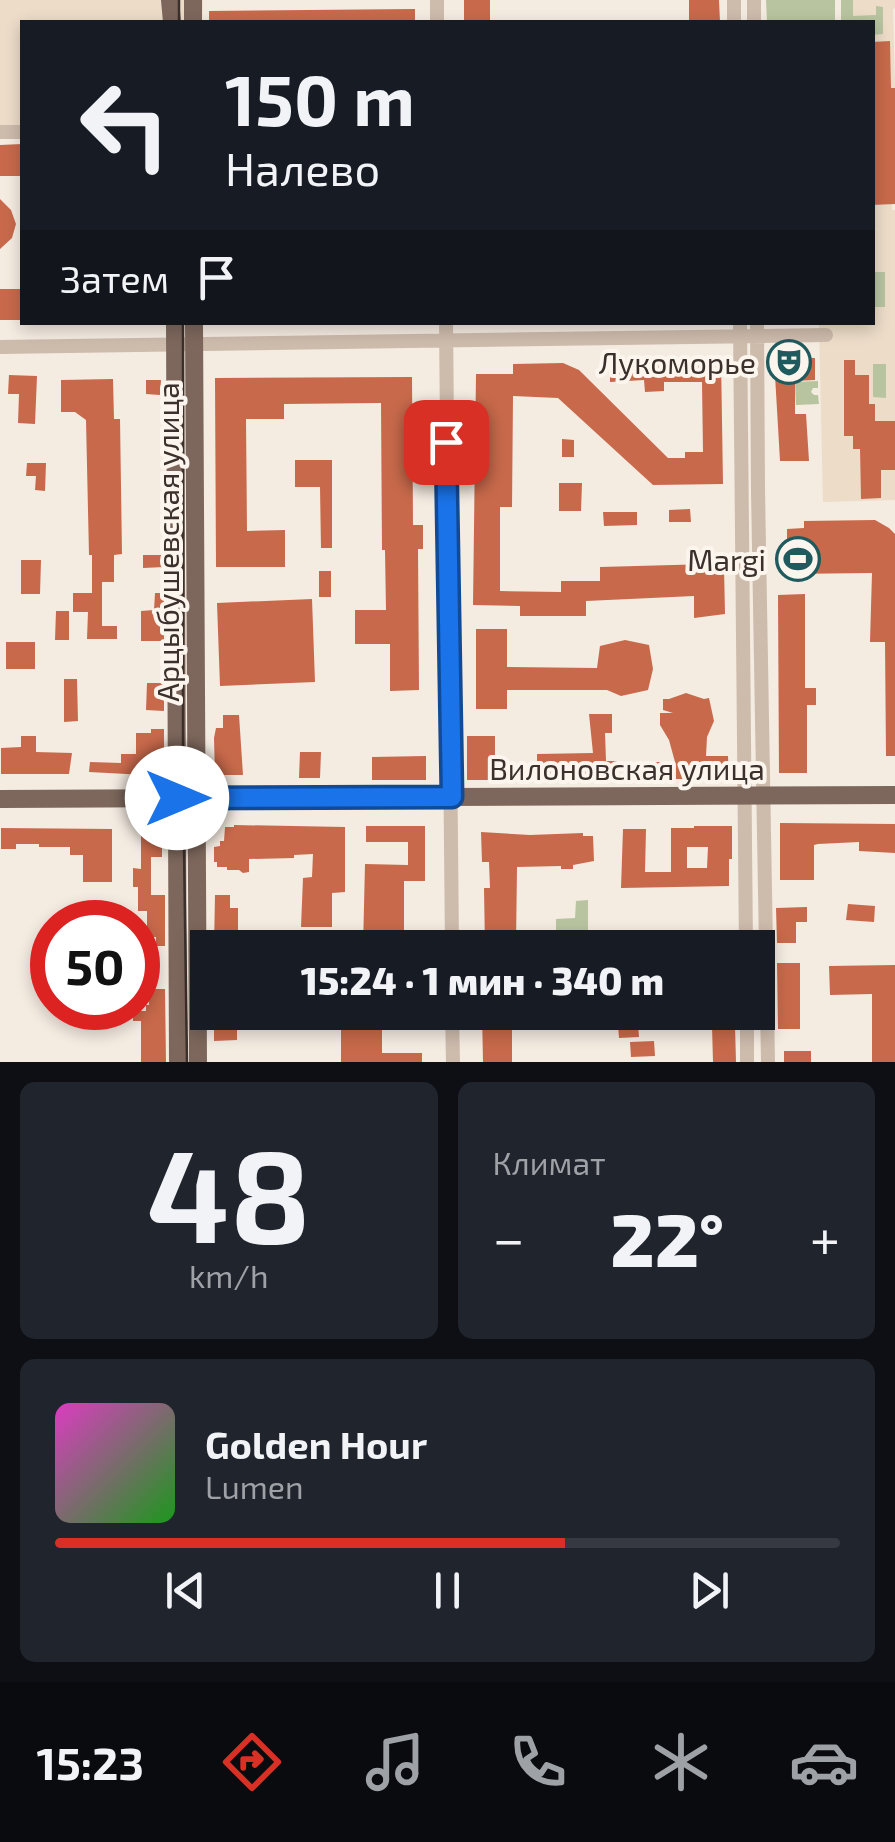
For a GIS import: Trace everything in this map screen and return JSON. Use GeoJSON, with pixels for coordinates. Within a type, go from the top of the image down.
{"type":"FeatureCollection","features":[{"type":"Feature","properties":{"kind":"main road","name":"Арцыбушевская улица"},"geometry":{"type":"LineString","coordinates":[[175,325],[184,344],[186,798],[178,1062]]}},
{"type":"Feature","properties":{"kind":"main road","name":"Арцыбушевская улица"},"geometry":{"type":"LineString","coordinates":[[184,344],[193,325]]}},
{"type":"Feature","properties":{"kind":"main road","name":"Вилоновская улица"},"geometry":{"type":"LineString","coordinates":[[0,798],[895,795]]}},
{"type":"Feature","properties":{"kind":"main road","name":"Арцыбушевская улица"},"geometry":{"type":"LineString","coordinates":[[186,798],[198,1062]]}},
{"type":"Feature","properties":{"kind":"street"},"geometry":{"type":"LineString","coordinates":[[446,325],[452,930]]}},
{"type":"Feature","properties":{"kind":"street"},"geometry":{"type":"LineString","coordinates":[[0,347],[446,340],[741,329],[826,334]]}},
{"type":"Feature","properties":{"kind":"street"},"geometry":{"type":"LineString","coordinates":[[741,329],[755,796],[768,1062]]}},
{"type":"Feature","properties":{"kind":"street"},"geometry":{"type":"LineString","coordinates":[[747,930],[755,796],[757,329]]}},
{"type":"Feature","properties":{"kind":"street"},"geometry":{"type":"LineString","coordinates":[[452,1030],[453,1062]]}},
{"type":"Feature","properties":{"kind":"street"},"geometry":{"type":"LineString","coordinates":[[747,1030],[747,1062]]}},
{"type":"Feature","properties":{"kind":"green space"},"geometry":{"type":"Polygon","coordinates":[[[766,0],[835,0],[835,20],[767,20],[766,0]]]}},
{"type":"Feature","properties":{"kind":"green space"},"geometry":{"type":"Polygon","coordinates":[[[841,0],[883,0],[876,1],[877,6],[883,6],[883,35],[875,35],[875,20],[841,20],[841,0]]]}},
{"type":"Feature","properties":{"kind":"green space"},"geometry":{"type":"Polygon","coordinates":[[[875,272],[885,272],[886,307],[875,307],[875,272]]]}},
{"type":"Feature","properties":{"kind":"green space"},"geometry":{"type":"Polygon","coordinates":[[[873,364],[886,364],[886,398],[873,398],[873,364]]]}},
{"type":"Feature","properties":{"kind":"green space"},"geometry":{"type":"Polygon","coordinates":[[[818,381],[818,388],[811,392],[818,395],[819,404],[796,405],[795,382],[818,381]]]}},
{"type":"Feature","properties":{"kind":"green space"},"geometry":{"type":"Polygon","coordinates":[[[588,900],[588,930],[556,930],[556,919],[575,918],[576,901],[588,900]]]}},
{"type":"Feature","properties":{"kind":"shaded area"},"geometry":{"type":"Polygon","coordinates":[[[0,0],[203,0],[202,20],[20,20],[20,128],[0,129],[0,0]]]}},
{"type":"Feature","properties":{"kind":"shaded area"},"geometry":{"type":"Polygon","coordinates":[[[853,0],[895,0],[895,88],[891,88],[890,42],[875,42],[875,35],[883,34],[883,7],[876,6],[876,15],[853,16],[853,0]]]}},
{"type":"Feature","properties":{"kind":"shaded area"},"geometry":{"type":"Polygon","coordinates":[[[892,204],[895,421],[875,421],[875,404],[869,404],[869,375],[855,375],[855,361],[844,360],[844,435],[853,436],[853,449],[860,449],[861,498],[881,498],[881,470],[895,470],[895,500],[823,502],[819,325],[875,325],[875,307],[885,307],[885,272],[875,272],[875,205],[892,204]],[[873,364],[873,397],[886,398],[886,364],[873,364]]]}},
{"type":"Feature","properties":{"kind":"building"},"geometry":{"type":"Polygon","coordinates":[[[464,0],[490,0],[490,20],[464,20],[464,0]]]}},
{"type":"Feature","properties":{"kind":"building"},"geometry":{"type":"Polygon","coordinates":[[[689,0],[719,0],[720,20],[689,20],[689,0]]]}},
{"type":"Feature","properties":{"kind":"building"},"geometry":{"type":"Polygon","coordinates":[[[415,9],[415,20],[209,20],[209,11],[415,9]]]}},
{"type":"Feature","properties":{"kind":"building"},"geometry":{"type":"Polygon","coordinates":[[[890,41],[891,88],[895,88],[895,204],[875,205],[875,42],[890,41]]]}},
{"type":"Feature","properties":{"kind":"building"},"geometry":{"type":"Polygon","coordinates":[[[20,144],[20,176],[0,176],[0,145],[20,144]]]}},
{"type":"Feature","properties":{"kind":"building"},"geometry":{"type":"Polygon","coordinates":[[[0,199],[11,210],[16,224],[12,238],[0,249],[0,199]]]}},
{"type":"Feature","properties":{"kind":"building"},"geometry":{"type":"Polygon","coordinates":[[[0,289],[20,289],[20,320],[0,320],[0,289]]]}},
{"type":"Feature","properties":{"kind":"building"},"geometry":{"type":"Polygon","coordinates":[[[774,358],[815,358],[815,380],[795,381],[795,414],[806,414],[809,461],[780,461],[774,358]]]}},
{"type":"Feature","properties":{"kind":"building"},"geometry":{"type":"Polygon","coordinates":[[[721,359],[723,484],[653,485],[558,398],[513,396],[512,507],[500,507],[500,591],[561,592],[561,581],[600,581],[600,567],[710,564],[724,567],[725,614],[694,618],[694,596],[586,601],[586,616],[520,616],[520,606],[473,605],[476,374],[513,374],[513,364],[563,363],[579,370],[668,458],[685,458],[685,452],[703,452],[702,382],[664,382],[664,391],[645,392],[644,380],[610,382],[610,360],[721,359]]]}},
{"type":"Feature","properties":{"kind":"building"},"geometry":{"type":"Polygon","coordinates":[[[844,360],[855,360],[855,375],[869,375],[869,404],[875,404],[875,421],[895,421],[895,470],[881,470],[881,498],[861,499],[860,449],[853,449],[853,436],[844,436],[844,360]]]}},
{"type":"Feature","properties":{"kind":"building"},"geometry":{"type":"Polygon","coordinates":[[[9,375],[37,376],[35,424],[18,423],[19,394],[8,394],[9,375]]]}},
{"type":"Feature","properties":{"kind":"building"},"geometry":{"type":"Polygon","coordinates":[[[412,377],[413,525],[423,525],[423,549],[418,549],[419,690],[390,691],[390,644],[355,644],[355,610],[386,610],[381,403],[284,404],[284,419],[246,419],[247,531],[285,530],[285,567],[216,567],[215,378],[412,377]]]}},
{"type":"Feature","properties":{"kind":"building"},"geometry":{"type":"Polygon","coordinates":[[[113,379],[114,419],[120,419],[122,554],[114,555],[114,582],[102,582],[102,626],[117,626],[117,639],[87,639],[88,612],[73,612],[73,593],[92,593],[86,420],[75,412],[61,412],[61,380],[113,379]]]}},
{"type":"Feature","properties":{"kind":"building"},"geometry":{"type":"Polygon","coordinates":[[[146,380],[161,380],[160,395],[146,394],[146,380]]]}},
{"type":"Feature","properties":{"kind":"building"},"geometry":{"type":"Polygon","coordinates":[[[562,439],[574,440],[574,457],[562,457],[562,439]]]}},
{"type":"Feature","properties":{"kind":"building"},"geometry":{"type":"Polygon","coordinates":[[[295,460],[332,460],[332,548],[321,548],[320,487],[295,487],[295,460]]]}},
{"type":"Feature","properties":{"kind":"building"},"geometry":{"type":"Polygon","coordinates":[[[27,463],[46,463],[45,491],[35,490],[36,476],[26,476],[27,463]]]}},
{"type":"Feature","properties":{"kind":"building"},"geometry":{"type":"Polygon","coordinates":[[[559,483],[582,483],[581,511],[559,511],[559,483]]]}},
{"type":"Feature","properties":{"kind":"building"},"geometry":{"type":"Polygon","coordinates":[[[690,509],[691,522],[669,522],[669,510],[690,509]]]}},
{"type":"Feature","properties":{"kind":"building"},"geometry":{"type":"Polygon","coordinates":[[[603,512],[637,512],[637,525],[604,526],[603,512]]]}},
{"type":"Feature","properties":{"kind":"building"},"geometry":{"type":"Polygon","coordinates":[[[875,520],[895,534],[895,756],[886,756],[885,642],[870,642],[872,573],[787,574],[787,529],[804,528],[804,521],[875,520]]]}},
{"type":"Feature","properties":{"kind":"building"},"geometry":{"type":"Polygon","coordinates":[[[143,555],[163,555],[164,567],[143,568],[143,555]]]}},
{"type":"Feature","properties":{"kind":"building"},"geometry":{"type":"Polygon","coordinates":[[[21,560],[41,560],[40,594],[21,594],[21,560]]]}},
{"type":"Feature","properties":{"kind":"building"},"geometry":{"type":"Polygon","coordinates":[[[319,571],[331,571],[331,597],[319,597],[319,571]]]}},
{"type":"Feature","properties":{"kind":"building"},"geometry":{"type":"Polygon","coordinates":[[[155,593],[164,593],[164,641],[141,641],[141,611],[154,610],[155,593]]]}},
{"type":"Feature","properties":{"kind":"building"},"geometry":{"type":"Polygon","coordinates":[[[805,594],[805,688],[816,688],[816,705],[807,705],[807,773],[779,773],[778,595],[805,594]]]}},
{"type":"Feature","properties":{"kind":"building"},"geometry":{"type":"Polygon","coordinates":[[[312,599],[315,682],[220,686],[217,603],[312,599]]]}},
{"type":"Feature","properties":{"kind":"building"},"geometry":{"type":"Polygon","coordinates":[[[56,611],[69,611],[69,640],[55,640],[56,611]]]}},
{"type":"Feature","properties":{"kind":"building"},"geometry":{"type":"Polygon","coordinates":[[[476,629],[507,629],[507,667],[597,668],[600,646],[625,640],[649,645],[653,669],[648,690],[621,696],[607,690],[507,690],[507,709],[476,709],[476,629]]]}},
{"type":"Feature","properties":{"kind":"building"},"geometry":{"type":"Polygon","coordinates":[[[6,642],[35,642],[35,669],[6,669],[6,642]]]}},
{"type":"Feature","properties":{"kind":"building"},"geometry":{"type":"Polygon","coordinates":[[[64,679],[77,679],[78,721],[64,722],[64,679]]]}},
{"type":"Feature","properties":{"kind":"building"},"geometry":{"type":"Polygon","coordinates":[[[147,683],[164,683],[164,711],[146,710],[147,683]]]}},
{"type":"Feature","properties":{"kind":"building"},"geometry":{"type":"Polygon","coordinates":[[[686,693],[709,698],[714,721],[707,737],[706,756],[728,756],[729,779],[652,779],[652,762],[675,762],[660,725],[660,713],[673,713],[663,710],[663,699],[686,693]]]}},
{"type":"Feature","properties":{"kind":"building"},"geometry":{"type":"Polygon","coordinates":[[[589,714],[612,714],[612,733],[605,733],[606,761],[617,761],[617,779],[537,779],[537,754],[593,753],[589,714]]]}},
{"type":"Feature","properties":{"kind":"building"},"geometry":{"type":"Polygon","coordinates":[[[223,715],[239,715],[243,775],[215,775],[214,738],[216,728],[223,728],[223,715]]]}},
{"type":"Feature","properties":{"kind":"building"},"geometry":{"type":"Polygon","coordinates":[[[151,729],[164,729],[164,776],[89,772],[90,762],[121,763],[121,754],[136,754],[136,733],[151,733],[151,729]]]}},
{"type":"Feature","properties":{"kind":"building"},"geometry":{"type":"Polygon","coordinates":[[[21,736],[36,736],[36,752],[72,753],[69,774],[1,774],[1,748],[21,747],[21,736]]]}},
{"type":"Feature","properties":{"kind":"building"},"geometry":{"type":"Polygon","coordinates":[[[467,736],[495,736],[495,780],[467,780],[467,736]]]}},
{"type":"Feature","properties":{"kind":"building"},"geometry":{"type":"Polygon","coordinates":[[[300,752],[321,752],[320,778],[299,778],[300,752]]]}},
{"type":"Feature","properties":{"kind":"building"},"geometry":{"type":"Polygon","coordinates":[[[426,756],[426,780],[372,780],[372,757],[426,756]]]}},
{"type":"Feature","properties":{"kind":"building"},"geometry":{"type":"Polygon","coordinates":[[[780,823],[895,824],[895,853],[859,851],[859,842],[818,844],[814,845],[814,880],[780,880],[780,823]]]}},
{"type":"Feature","properties":{"kind":"building"},"geometry":{"type":"Polygon","coordinates":[[[366,826],[425,826],[425,881],[404,881],[404,930],[363,930],[365,864],[408,865],[408,842],[366,842],[366,826]]]}},
{"type":"Feature","properties":{"kind":"building"},"geometry":{"type":"Polygon","coordinates":[[[732,826],[729,886],[621,888],[623,829],[646,829],[645,872],[671,872],[671,828],[732,826]],[[687,847],[687,868],[707,868],[708,847],[687,847]]]}},
{"type":"Feature","properties":{"kind":"building"},"geometry":{"type":"Polygon","coordinates":[[[141,827],[159,827],[162,857],[151,857],[151,895],[165,895],[165,946],[160,946],[160,900],[138,900],[138,887],[133,887],[133,868],[141,869],[141,827]]]}},
{"type":"Feature","properties":{"kind":"building"},"geometry":{"type":"Polygon","coordinates":[[[225,827],[345,827],[345,892],[332,893],[332,927],[301,927],[303,878],[312,877],[313,854],[249,859],[249,872],[243,873],[217,867],[214,847],[224,841],[225,827]]]}},
{"type":"Feature","properties":{"kind":"building"},"geometry":{"type":"Polygon","coordinates":[[[1,828],[112,829],[112,882],[83,882],[83,855],[70,855],[70,847],[16,844],[16,849],[1,849],[1,828]]]}},
{"type":"Feature","properties":{"kind":"building"},"geometry":{"type":"Polygon","coordinates":[[[481,832],[593,836],[594,861],[573,865],[573,869],[517,867],[516,930],[485,930],[484,888],[490,888],[489,862],[482,862],[481,832]]]}},
{"type":"Feature","properties":{"kind":"building"},"geometry":{"type":"Polygon","coordinates":[[[215,895],[230,895],[230,908],[238,908],[238,930],[214,930],[215,895]]]}},
{"type":"Feature","properties":{"kind":"building"},"geometry":{"type":"Polygon","coordinates":[[[848,904],[875,906],[874,922],[846,920],[848,904]]]}},
{"type":"Feature","properties":{"kind":"building"},"geometry":{"type":"Polygon","coordinates":[[[807,907],[807,922],[796,922],[796,943],[777,943],[776,908],[807,907]]]}},
{"type":"Feature","properties":{"kind":"building"},"geometry":{"type":"Polygon","coordinates":[[[777,963],[800,963],[800,1029],[778,1029],[777,963]]]}},
{"type":"Feature","properties":{"kind":"building"},"geometry":{"type":"Polygon","coordinates":[[[895,965],[895,1062],[872,1062],[872,994],[830,995],[829,966],[895,965]]]}},
{"type":"Feature","properties":{"kind":"building"},"geometry":{"type":"Polygon","coordinates":[[[160,989],[165,989],[166,1062],[141,1062],[141,1030],[160,1030],[160,989]]]}},
{"type":"Feature","properties":{"kind":"building"},"geometry":{"type":"Polygon","coordinates":[[[214,1030],[237,1030],[237,1040],[214,1041],[214,1030]]]}},
{"type":"Feature","properties":{"kind":"building"},"geometry":{"type":"Polygon","coordinates":[[[341,1030],[382,1030],[382,1053],[422,1053],[422,1062],[341,1062],[341,1030]]]}},
{"type":"Feature","properties":{"kind":"building"},"geometry":{"type":"Polygon","coordinates":[[[482,1030],[512,1030],[512,1062],[483,1062],[482,1030]]]}},
{"type":"Feature","properties":{"kind":"building"},"geometry":{"type":"Polygon","coordinates":[[[618,1030],[638,1030],[639,1037],[619,1038],[618,1030]]]}},
{"type":"Feature","properties":{"kind":"building"},"geometry":{"type":"Polygon","coordinates":[[[712,1030],[735,1030],[736,1062],[713,1062],[712,1030]]]}},
{"type":"Feature","properties":{"kind":"building"},"geometry":{"type":"Polygon","coordinates":[[[654,1041],[655,1056],[631,1057],[630,1042],[654,1041]]]}},
{"type":"Feature","properties":{"kind":"building"},"geometry":{"type":"Polygon","coordinates":[[[784,1051],[811,1051],[811,1062],[784,1062],[784,1051]]]}},
{"type":"Feature","properties":{"kind":"tram line"},"geometry":{"type":"LineString","coordinates":[[179,0],[179,20]]}},
{"type":"Feature","properties":{"kind":"tram line"},"geometry":{"type":"LineString","coordinates":[[183,325],[187,1062]]}},
{"type":"Feature","properties":{"kind":"place","name":"Лукоморье"},"geometry":{"type":"Point","coordinates":[789,362]}},
{"type":"Feature","properties":{"kind":"place","name":"Margi"},"geometry":{"type":"Point","coordinates":[798,559]}},
{"type":"Feature","properties":{"kind":"route"},"geometry":{"type":"LineString","coordinates":[[177,798],[452,797],[446,442]]}}]}
